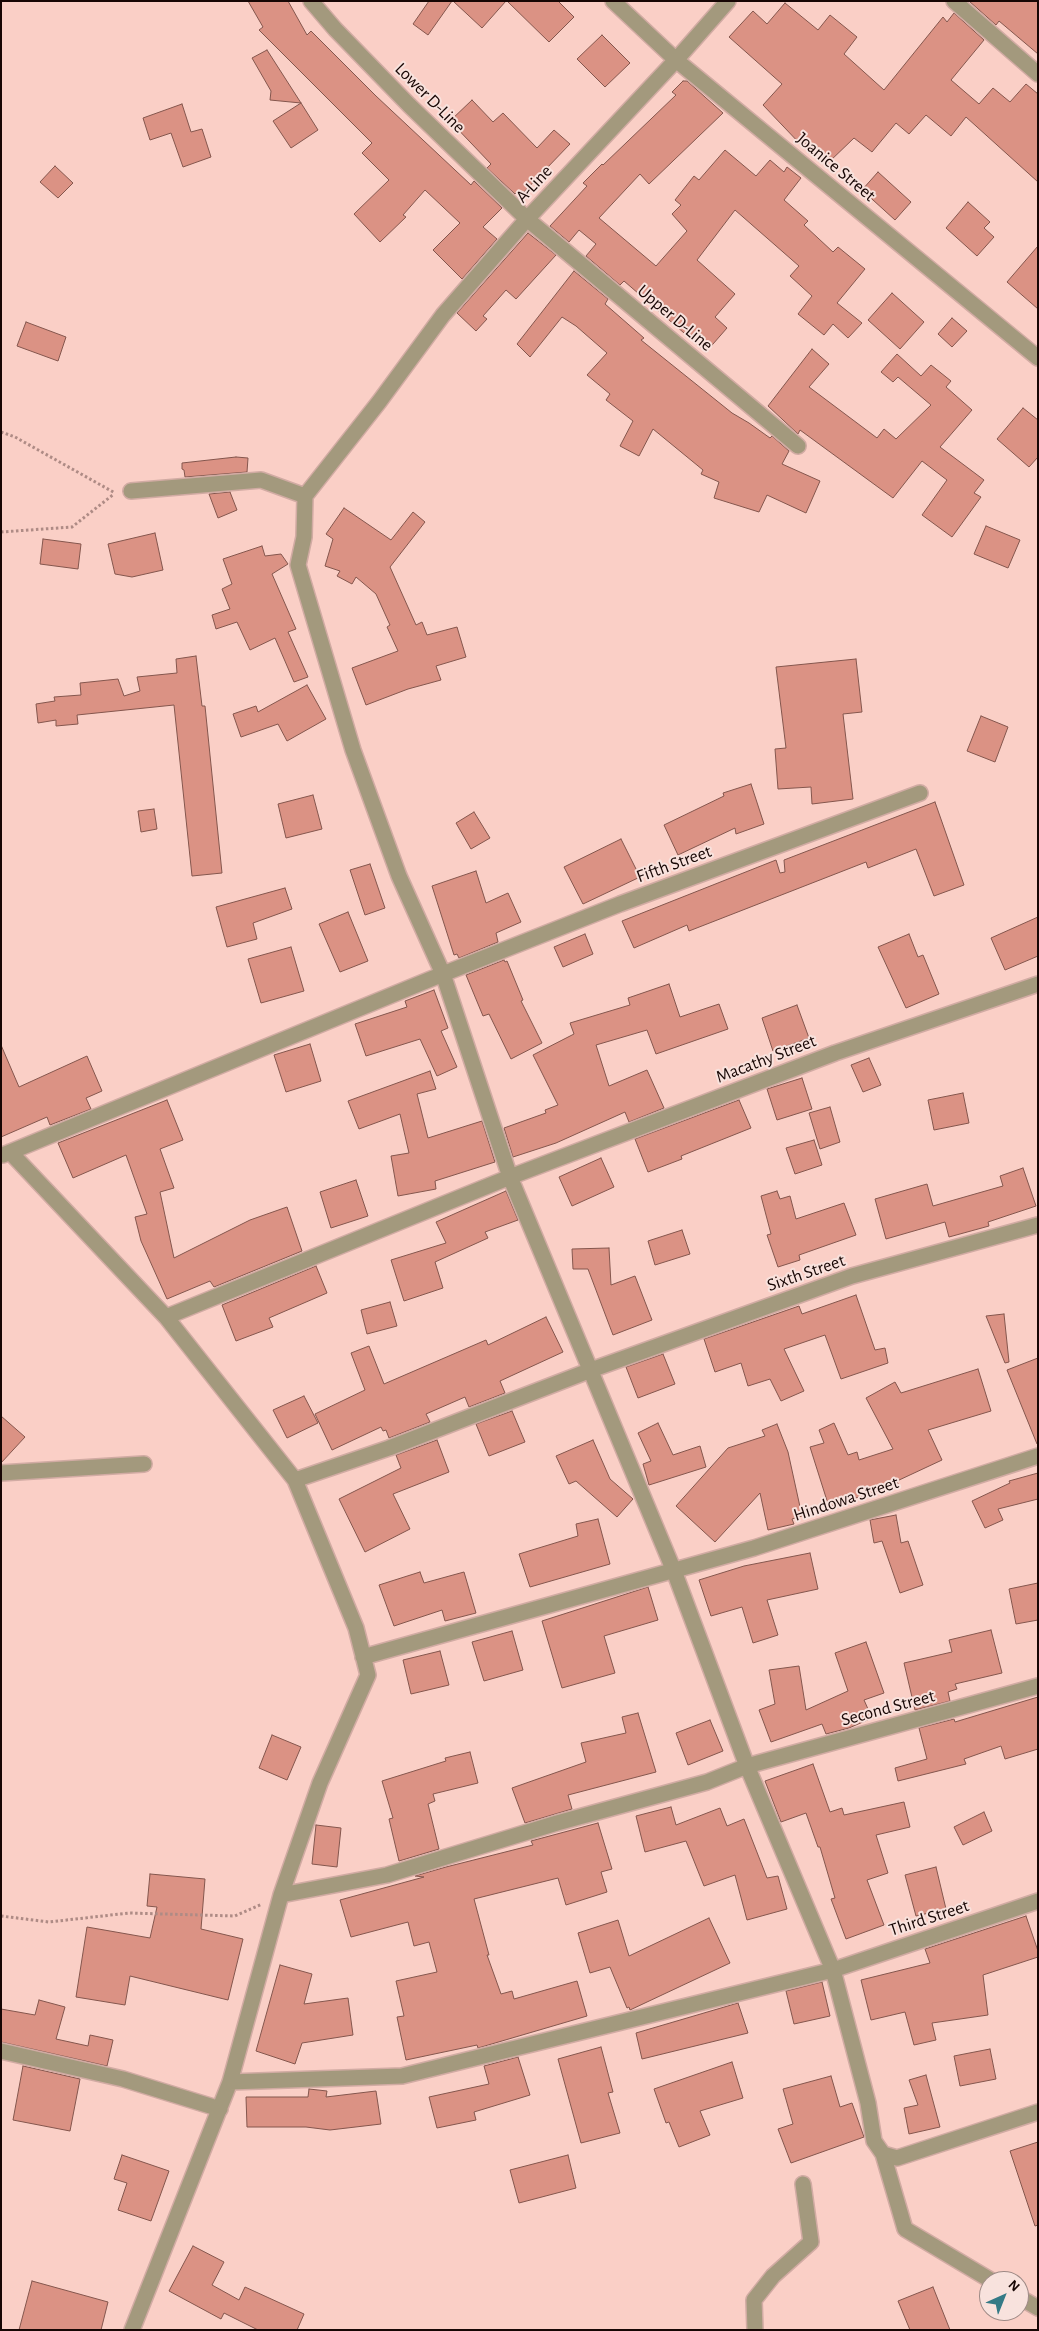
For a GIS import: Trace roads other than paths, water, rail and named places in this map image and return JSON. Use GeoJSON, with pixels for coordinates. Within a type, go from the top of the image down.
{"type":"FeatureCollection","features":[{"type":"Feature","properties":{"kind":"street","name":"Lower D-Line"},"geometry":{"type":"LineString","coordinates":[[311,1],[335,29],[409,105],[527,218]]}},
{"type":"Feature","properties":{"kind":"street","name":"Joanice Street"},"geometry":{"type":"LineString","coordinates":[[613,1],[676,60],[1038,358]]}},
{"type":"Feature","properties":{"kind":"street","name":"A-Line"},"geometry":{"type":"LineString","coordinates":[[305,496],[379,402],[443,315],[527,218],[676,60],[728,1]]}},
{"type":"Feature","properties":{"kind":"street"},"geometry":{"type":"LineString","coordinates":[[954,1],[1038,74]]}},
{"type":"Feature","properties":{"kind":"street","name":"Upper D-Line"},"geometry":{"type":"LineString","coordinates":[[527,218],[798,446]]}},
{"type":"Feature","properties":{"kind":"street"},"geometry":{"type":"LineString","coordinates":[[131,491],[261,480],[305,496],[304,537],[298,565],[353,750],[399,876],[443,974],[510,1177],[591,1370],[747,1766],[833,1970],[868,2103],[874,2141],[883,2154],[905,2229],[979,2273]]}},
{"type":"Feature","properties":{"kind":"street","name":"Fifth Street"},"geometry":{"type":"LineString","coordinates":[[6,1154],[443,974],[620,904],[920,793]]}},
{"type":"Feature","properties":{"kind":"street","name":"Macathy Street"},"geometry":{"type":"LineString","coordinates":[[166,1317],[510,1177],[835,1053],[1038,984]]}},
{"type":"Feature","properties":{"kind":"street"},"geometry":{"type":"LineString","coordinates":[[6,1154],[166,1317],[295,1480],[356,1628],[368,1675],[320,1783],[281,1895],[230,2082],[132,2330]]}},
{"type":"Feature","properties":{"kind":"street","name":"Sixth Street"},"geometry":{"type":"LineString","coordinates":[[295,1480],[389,1448],[591,1370],[852,1276],[1038,1225]]}},
{"type":"Feature","properties":{"kind":"street","name":"Hindowa Street"},"geometry":{"type":"LineString","coordinates":[[363,1657],[772,1542],[1038,1456]]}},
{"type":"Feature","properties":{"kind":"street"},"geometry":{"type":"LineString","coordinates":[[1,1473],[144,1464]]}},
{"type":"Feature","properties":{"kind":"street","name":"Second Street"},"geometry":{"type":"LineString","coordinates":[[281,1895],[387,1875],[557,1824],[707,1782],[747,1766],[1038,1686]]}},
{"type":"Feature","properties":{"kind":"street","name":"Third Street"},"geometry":{"type":"LineString","coordinates":[[230,2082],[402,2076],[833,1970],[1038,1902]]}},
{"type":"Feature","properties":{"kind":"street"},"geometry":{"type":"LineString","coordinates":[[1,2051],[124,2080],[220,2109]]}},
{"type":"Feature","properties":{"kind":"street"},"geometry":{"type":"LineString","coordinates":[[883,2154],[897,2158],[1038,2112]]}},
{"type":"Feature","properties":{"kind":"street"},"geometry":{"type":"LineString","coordinates":[[755,2330],[754,2300],[774,2276],[811,2242],[803,2184]]}}]}
